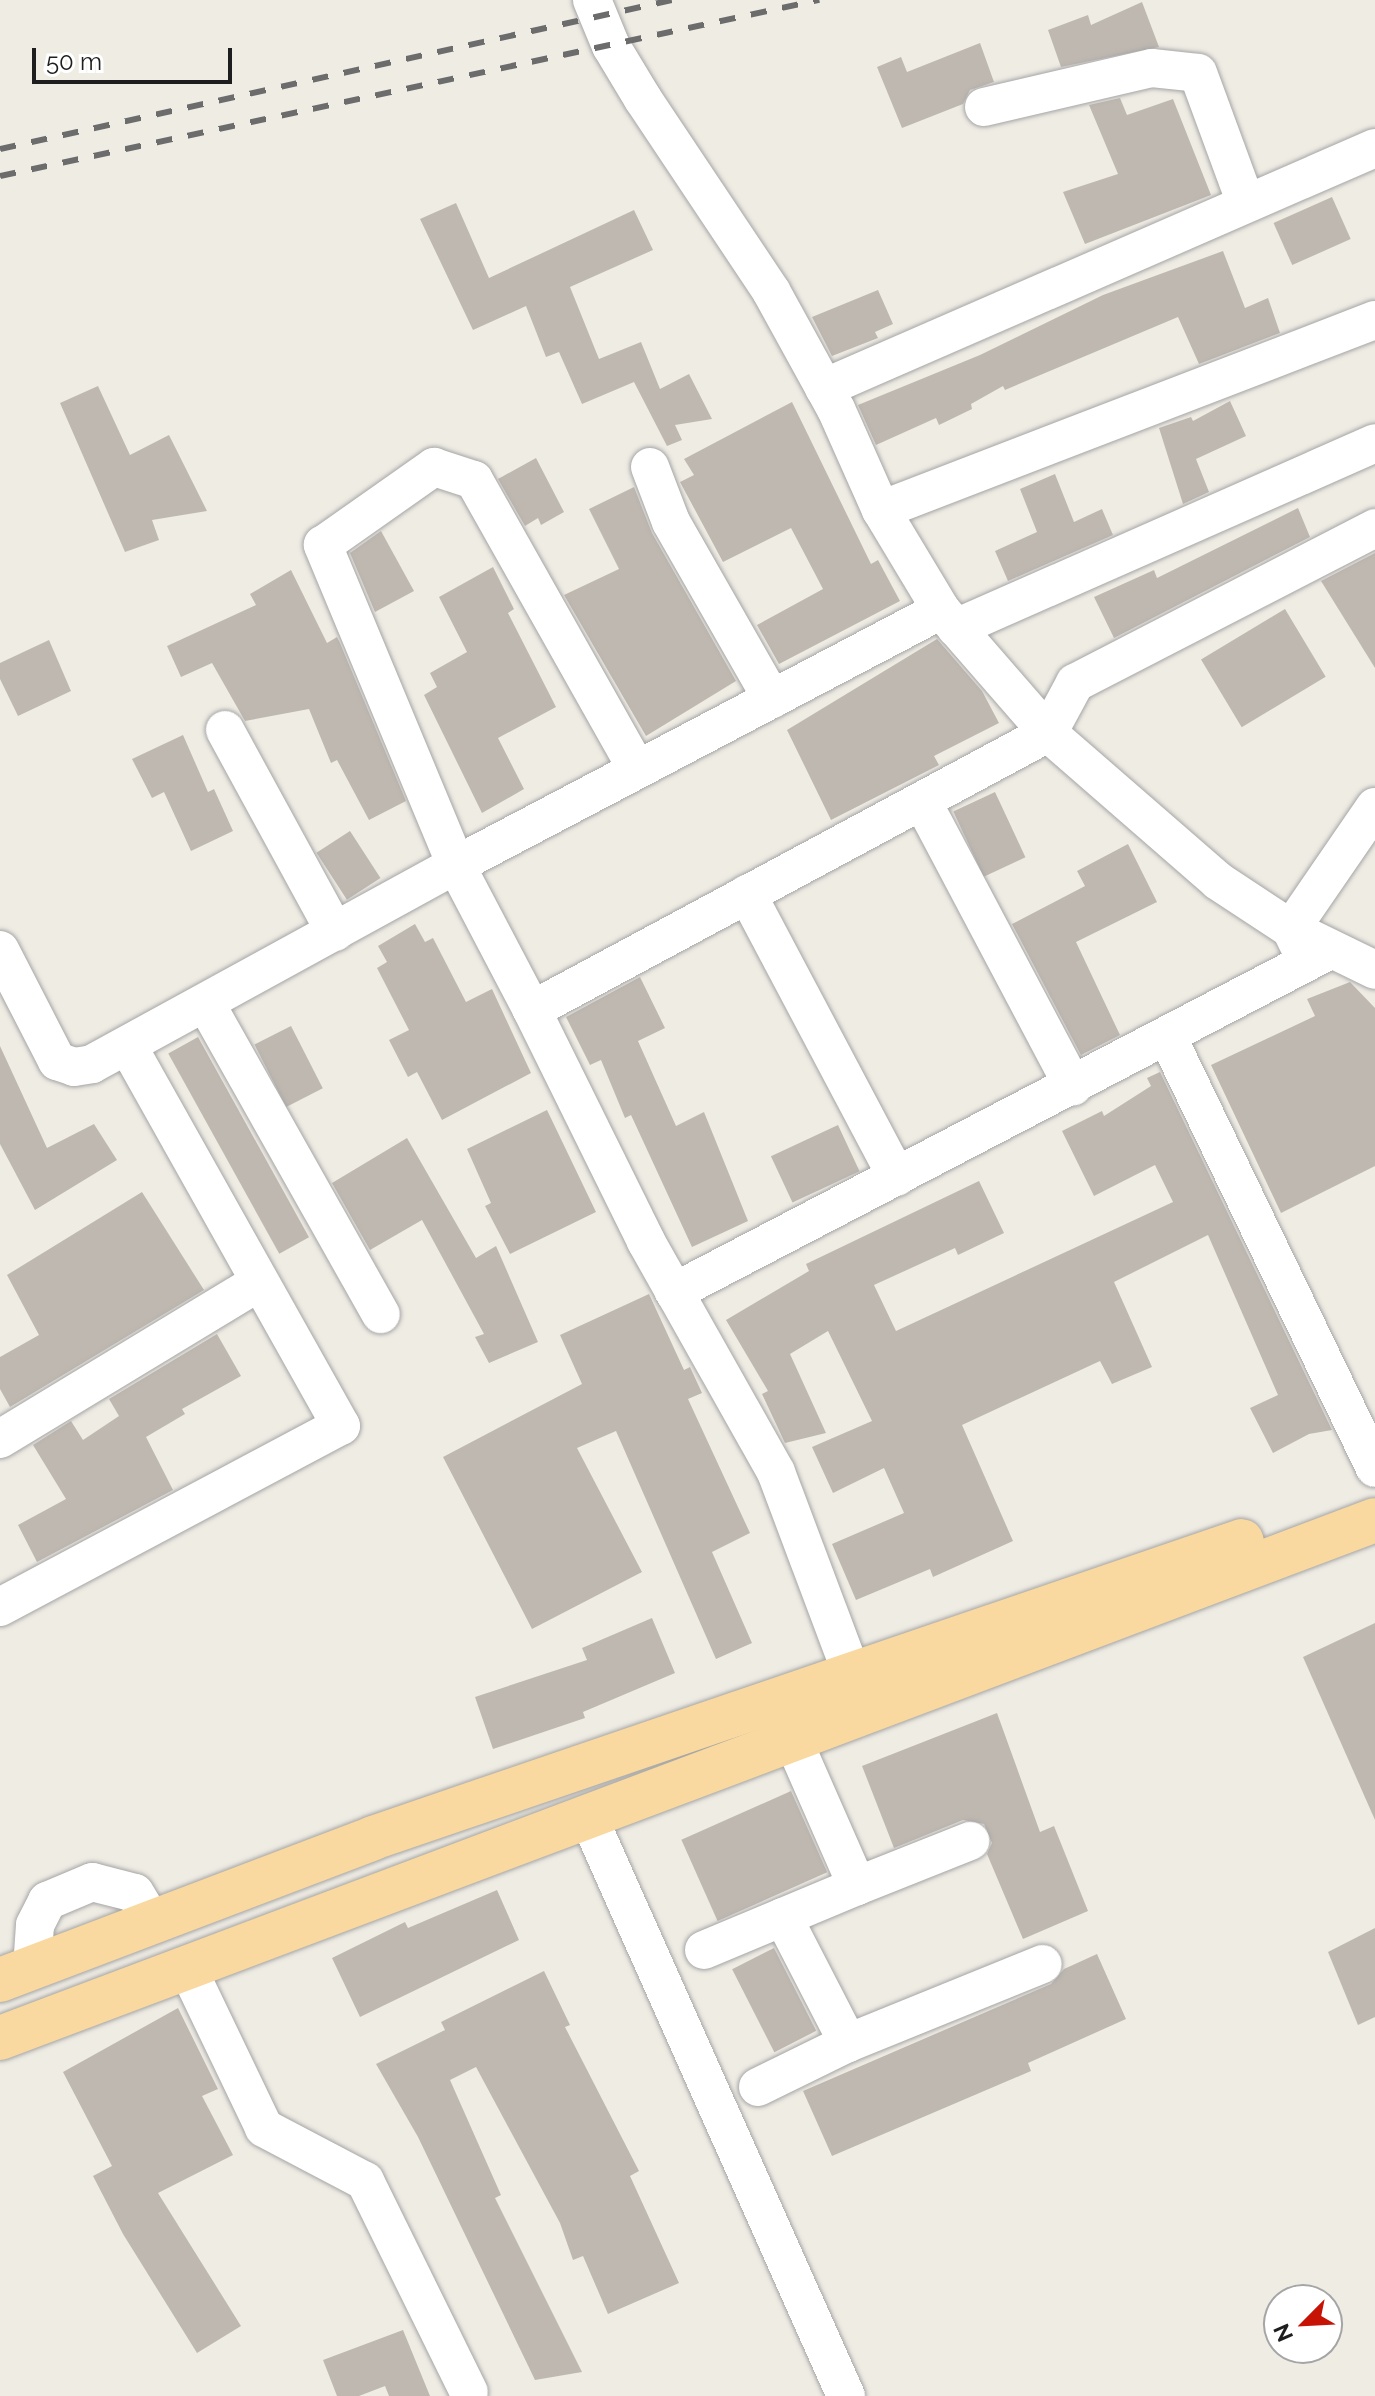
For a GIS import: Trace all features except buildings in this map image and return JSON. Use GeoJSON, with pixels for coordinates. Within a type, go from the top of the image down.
{"type":"FeatureCollection","features":[{"type":"Feature","properties":{"kind":"main road"},"geometry":{"type":"LineString","coordinates":[[0,2038],[792,1738],[858,1693],[1338,1508],[1375,1500]]}},
{"type":"Feature","properties":{"kind":"main road"},"geometry":{"type":"LineString","coordinates":[[16,1974],[373,1838],[858,1693],[1375,1520]]}},
{"type":"Feature","properties":{"kind":"street"},"geometry":{"type":"LineString","coordinates":[[592,0],[611,46],[695,183],[771,291],[824,388],[881,510],[949,619],[1048,733],[1218,881],[1309,947],[1375,970]]}},
{"type":"Feature","properties":{"kind":"street"},"geometry":{"type":"LineString","coordinates":[[984,107],[1152,68],[1198,73],[1245,201]]}},
{"type":"Feature","properties":{"kind":"street"},"geometry":{"type":"LineString","coordinates":[[824,388],[1225,215],[1245,201],[1375,148]]}},
{"type":"Feature","properties":{"kind":"street"},"geometry":{"type":"LineString","coordinates":[[881,510],[1375,320]]}},
{"type":"Feature","properties":{"kind":"street"},"geometry":{"type":"LineString","coordinates":[[0,950],[57,1061],[74,1067],[92,1064],[129,1048],[456,865],[772,699],[949,619],[1375,443]]}},
{"type":"Feature","properties":{"kind":"street"},"geometry":{"type":"LineString","coordinates":[[637,769],[474,480],[434,467],[323,545],[456,865],[674,1292],[776,1472],[858,1693]]}},
{"type":"Feature","properties":{"kind":"street"},"geometry":{"type":"LineString","coordinates":[[650,467],[671,522],[772,699]]}},
{"type":"Feature","properties":{"kind":"street"},"geometry":{"type":"LineString","coordinates":[[532,1010],[1048,733],[1075,683],[1375,528]]}},
{"type":"Feature","properties":{"kind":"street"},"geometry":{"type":"LineString","coordinates":[[225,730],[335,932]]}},
{"type":"Feature","properties":{"kind":"street"},"geometry":{"type":"LineString","coordinates":[[922,801],[1073,1086]]}},
{"type":"Feature","properties":{"kind":"street"},"geometry":{"type":"LineString","coordinates":[[674,1292],[1168,1038],[1309,947],[1375,807]]}},
{"type":"Feature","properties":{"kind":"street"},"geometry":{"type":"LineString","coordinates":[[747,894],[897,1177]]}},
{"type":"Feature","properties":{"kind":"street"},"geometry":{"type":"LineString","coordinates":[[206,1004],[381,1314]]}},
{"type":"Feature","properties":{"kind":"street"},"geometry":{"type":"LineString","coordinates":[[1168,1038],[1375,1468]]}},
{"type":"Feature","properties":{"kind":"street"},"geometry":{"type":"LineString","coordinates":[[0,1607],[341,1426],[258,1283],[129,1048]]}},
{"type":"Feature","properties":{"kind":"street"},"geometry":{"type":"LineString","coordinates":[[0,1439],[258,1283]]}},
{"type":"Feature","properties":{"kind":"street"},"geometry":{"type":"LineString","coordinates":[[792,1738],[857,1886]]}},
{"type":"Feature","properties":{"kind":"street"},"geometry":{"type":"LineString","coordinates":[[587,1814],[846,2396]]}},
{"type":"Feature","properties":{"kind":"street"},"geometry":{"type":"LineString","coordinates":[[704,1950],[970,1841]]}},
{"type":"Feature","properties":{"kind":"street"},"geometry":{"type":"LineString","coordinates":[[16,1974],[47,1901],[92,1882],[135,1893],[149,1924],[264,2128],[365,2181],[469,2392]]}},
{"type":"Feature","properties":{"kind":"street"},"geometry":{"type":"LineString","coordinates":[[783,1917],[848,2043]]}},
{"type":"Feature","properties":{"kind":"street"},"geometry":{"type":"LineString","coordinates":[[758,2087],[848,2043],[1043,1964]]}},
{"type":"Feature","properties":{"kind":"railway"},"geometry":{"type":"LineString","coordinates":[[0,149],[672,0]]}},
{"type":"Feature","properties":{"kind":"railway"},"geometry":{"type":"LineString","coordinates":[[0,176],[819,0]]}}]}
